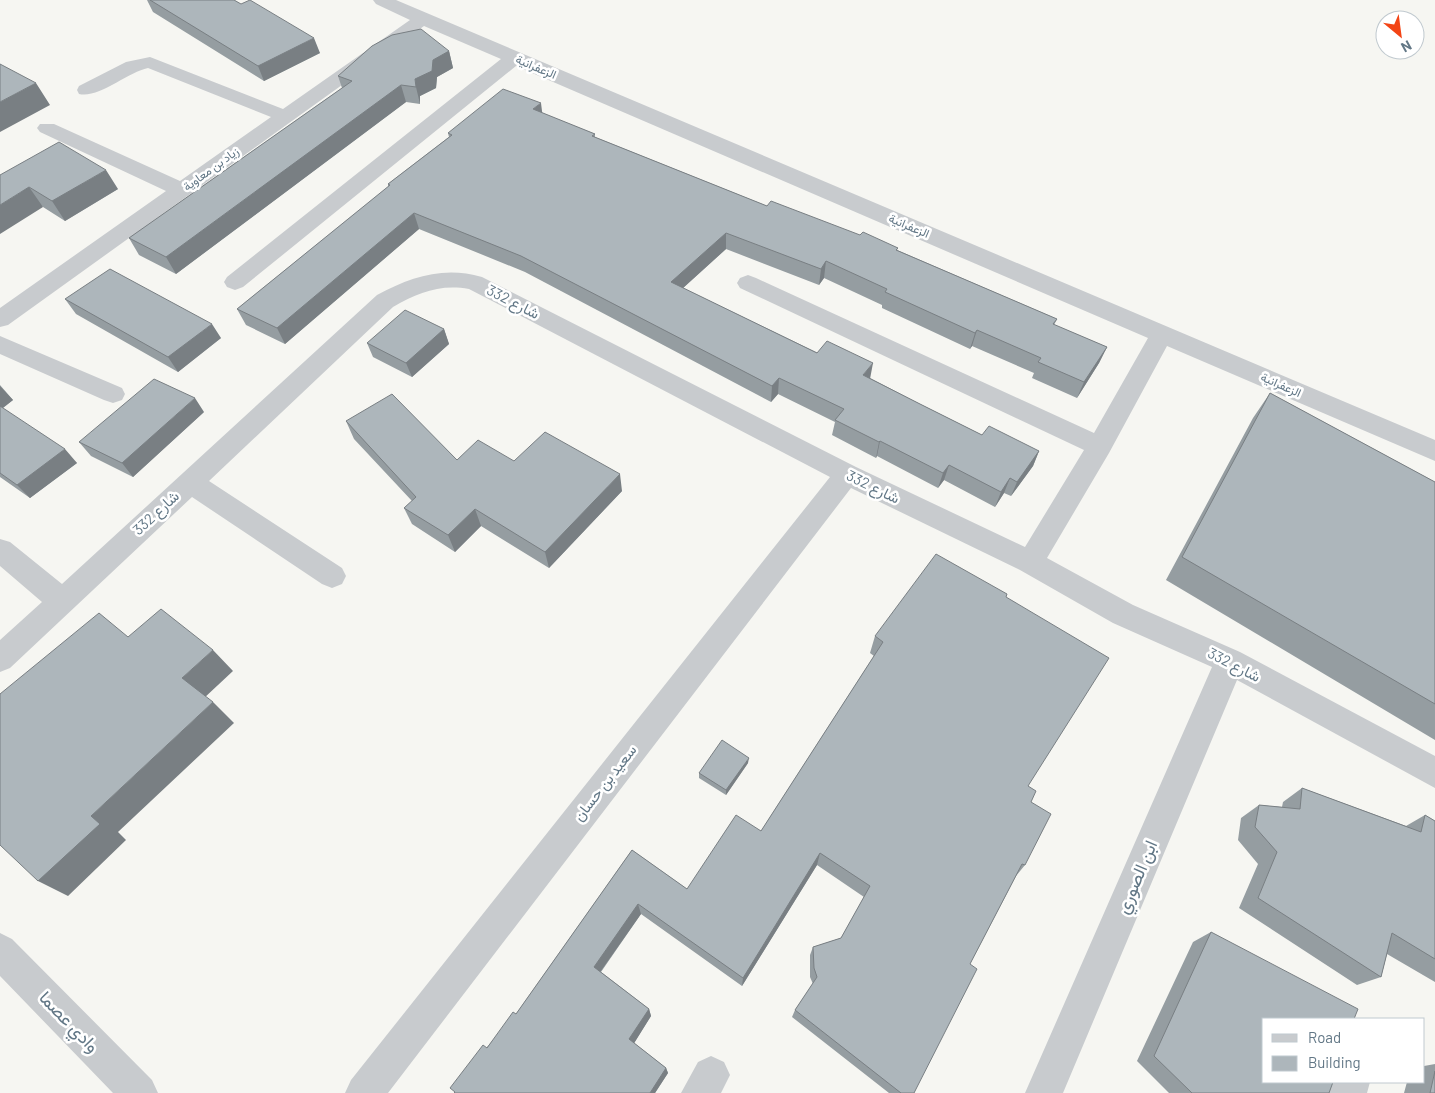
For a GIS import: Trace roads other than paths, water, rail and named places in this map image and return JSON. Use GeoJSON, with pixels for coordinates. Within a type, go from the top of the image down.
{"type":"FeatureCollection","features":[{"type":"Feature","properties":{"kind":"street","name":"الزعفرانية"},"geometry":{"type":"LineString","coordinates":[[382,0],[422,19],[1162,334],[1374,439],[1435,451]]}},
{"type":"Feature","properties":{"kind":"street","name":"زياد بن معاوية"},"geometry":{"type":"LineString","coordinates":[[0,319],[422,19]]}},
{"type":"Feature","properties":{"kind":"street"},"geometry":{"type":"LineString","coordinates":[[235,282],[514,58]]}},
{"type":"Feature","properties":{"kind":"street"},"geometry":{"type":"LineString","coordinates":[[86,90],[132,66],[150,62],[285,116]]}},
{"type":"Feature","properties":{"kind":"street"},"geometry":{"type":"LineString","coordinates":[[47,128],[182,190]]}},
{"type":"Feature","properties":{"kind":"street","name":"شارع 332"},"geometry":{"type":"LineString","coordinates":[[0,659],[385,301],[429,280],[453,278],[474,282],[847,474],[1030,562],[1123,614],[1230,661],[1435,773]]}},
{"type":"Feature","properties":{"kind":"street"},"geometry":{"type":"LineString","coordinates":[[748,283],[1071,435],[1100,446]]}},
{"type":"Feature","properties":{"kind":"street"},"geometry":{"type":"LineString","coordinates":[[1030,562],[1100,446],[1162,334]]}},
{"type":"Feature","properties":{"kind":"street"},"geometry":{"type":"LineString","coordinates":[[0,344],[113,394]]}},
{"type":"Feature","properties":{"kind":"street","name":"سعيد بن حسان"},"geometry":{"type":"LineString","coordinates":[[364,1093],[847,474]]}},
{"type":"Feature","properties":{"kind":"street"},"geometry":{"type":"LineString","coordinates":[[190,482],[332,576]]}},
{"type":"Feature","properties":{"kind":"street"},"geometry":{"type":"LineString","coordinates":[[0,550],[62,601]]}},
{"type":"Feature","properties":{"kind":"street","name":"ابن الصوري"},"geometry":{"type":"LineString","coordinates":[[1044,1093],[1230,661]]}},
{"type":"Feature","properties":{"kind":"street","name":"وادي عصما"},"geometry":{"type":"LineString","coordinates":[[0,951],[139,1093]]}}]}
